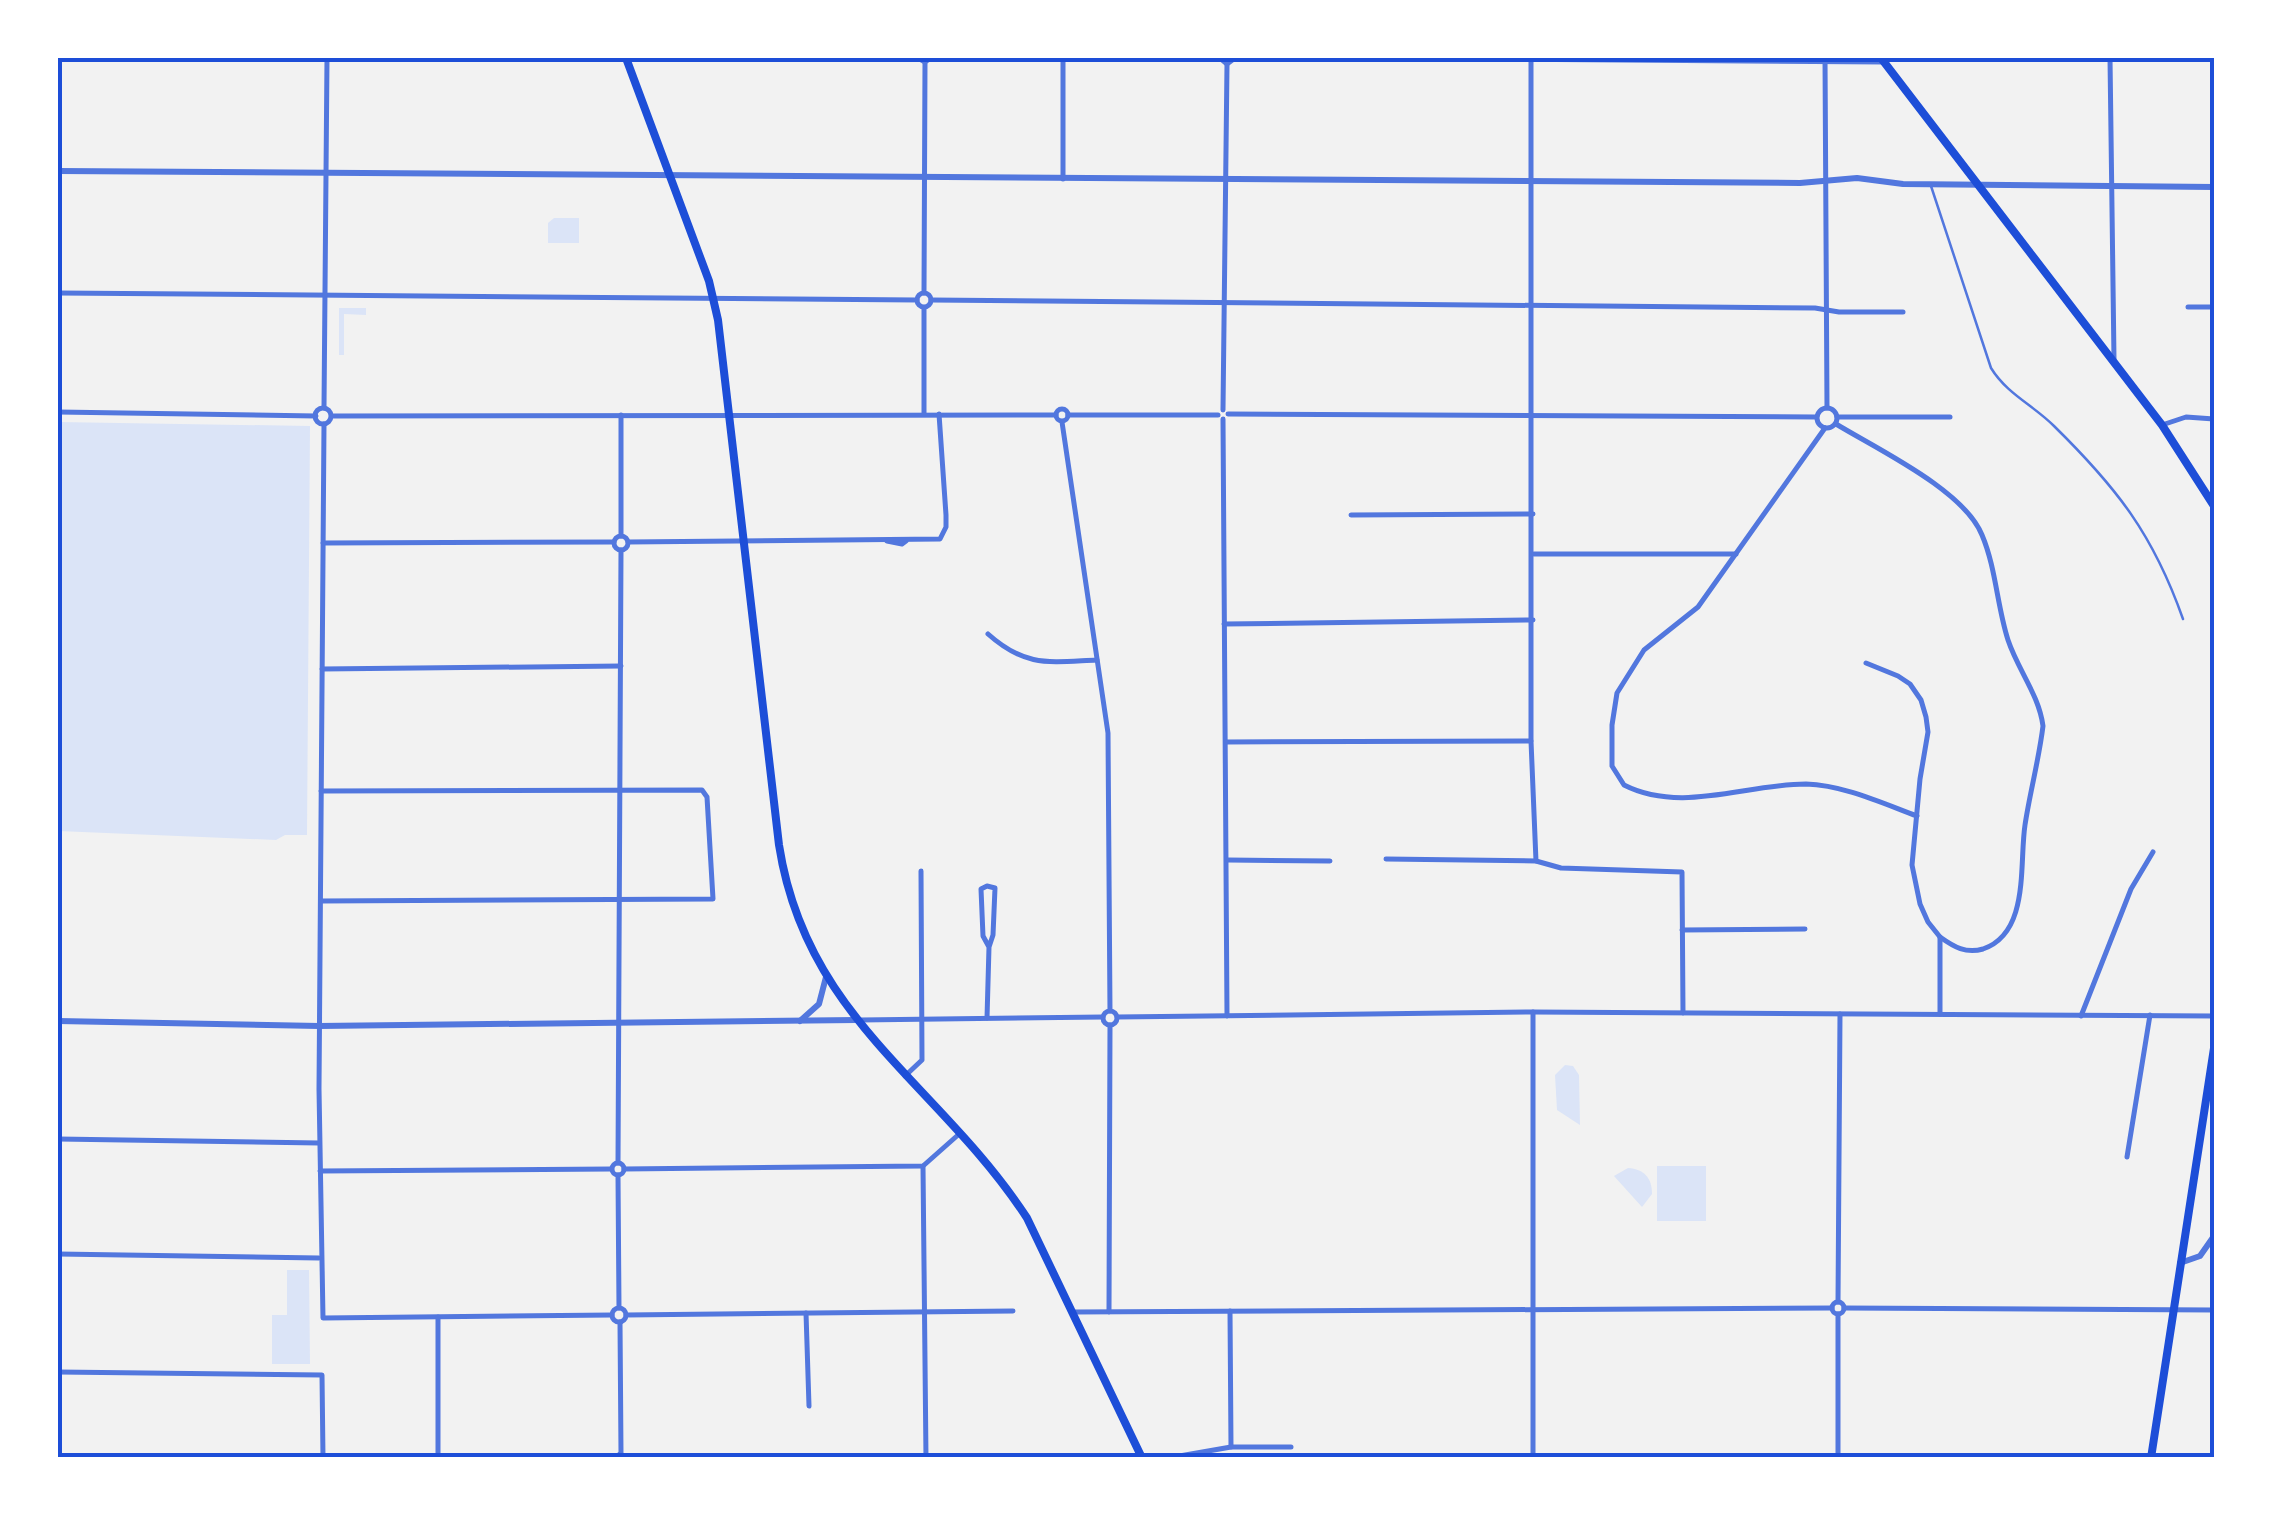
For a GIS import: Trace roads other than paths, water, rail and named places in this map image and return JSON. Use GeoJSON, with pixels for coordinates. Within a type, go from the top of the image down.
{"type":"FeatureCollection","features":[{"type":"Feature","properties":{"kind":"main road"},"geometry":{"type":"LineString","coordinates":[[626,58],[714,299],[782,868],[800,928],[826,977],[857,1020],[1014,1198],[1040,1242],[1142,1458]]}},
{"type":"Feature","properties":{"kind":"main road"},"geometry":{"type":"LineString","coordinates":[[1882,60],[2162,425],[2214,506]]}},
{"type":"Feature","properties":{"kind":"main road"},"geometry":{"type":"LineString","coordinates":[[2152,1458],[2214,1048]]}},
{"type":"Feature","properties":{"kind":"street"},"geometry":{"type":"LineString","coordinates":[[316,416],[324,408],[326,58]]}},
{"type":"Feature","properties":{"kind":"street"},"geometry":{"type":"LineString","coordinates":[[918,58],[928,60],[924,293],[931,300],[1903,312]]}},
{"type":"Feature","properties":{"kind":"street"},"geometry":{"type":"LineString","coordinates":[[1062,58],[1063,179]]}},
{"type":"Feature","properties":{"kind":"street"},"geometry":{"type":"LineString","coordinates":[[1220,58],[1228,64]]}},
{"type":"Feature","properties":{"kind":"street"},"geometry":{"type":"LineString","coordinates":[[1227,1016],[1223,303],[1228,64],[1235,58]]}},
{"type":"Feature","properties":{"kind":"street"},"geometry":{"type":"LineString","coordinates":[[1342,58],[1882,60]]}},
{"type":"Feature","properties":{"kind":"street"},"geometry":{"type":"LineString","coordinates":[[1531,58],[1531,741],[1536,861]]}},
{"type":"Feature","properties":{"kind":"street"},"geometry":{"type":"LineString","coordinates":[[2110,58],[2114,362]]}},
{"type":"Feature","properties":{"kind":"street"},"geometry":{"type":"LineString","coordinates":[[1825,59],[1828,408]]}},
{"type":"Feature","properties":{"kind":"street"},"geometry":{"type":"LineString","coordinates":[[58,172],[1532,182],[1858,178],[1903,184],[2214,187]]}},
{"type":"Feature","properties":{"kind":"street"},"geometry":{"type":"LineString","coordinates":[[58,293],[916,300],[924,293]]}},
{"type":"Feature","properties":{"kind":"street"},"geometry":{"type":"LineString","coordinates":[[916,300],[924,308]]}},
{"type":"Feature","properties":{"kind":"street"},"geometry":{"type":"LineString","coordinates":[[924,414],[924,308],[931,300]]}},
{"type":"Feature","properties":{"kind":"street"},"geometry":{"type":"LineString","coordinates":[[2188,307],[2214,307]]}},
{"type":"Feature","properties":{"kind":"street"},"geometry":{"type":"LineString","coordinates":[[324,408],[332,416]]}},
{"type":"Feature","properties":{"kind":"street"},"geometry":{"type":"LineString","coordinates":[[1825,428],[1819,426],[1816,416],[1828,408],[1833,410],[1836,420],[1944,490],[1974,518],[1984,538],[2006,637],[2019,672],[2042,713],[2025,823],[2018,905],[2013,920],[1993,944],[1978,951],[1954,948],[1940,938],[1928,922],[1914,884],[1912,865],[1928,732],[1921,700],[1910,684],[1866,663]]}},
{"type":"Feature","properties":{"kind":"street"},"geometry":{"type":"LineString","coordinates":[[620,1322],[612,1315],[323,1318],[319,1026],[324,424],[332,416],[1056,415],[1063,410],[1068,415],[1816,416]]}},
{"type":"Feature","properties":{"kind":"street"},"geometry":{"type":"LineString","coordinates":[[58,412],[316,416],[324,424]]}},
{"type":"Feature","properties":{"kind":"street"},"geometry":{"type":"LineString","coordinates":[[621,414],[621,536],[628,542],[902,544],[940,539],[946,526],[940,414]]}},
{"type":"Feature","properties":{"kind":"street"},"geometry":{"type":"LineString","coordinates":[[1056,415],[1062,422],[1108,733],[1110,1010],[1117,1017],[1533,1012],[2214,1016]]}},
{"type":"Feature","properties":{"kind":"street"},"geometry":{"type":"LineString","coordinates":[[1062,422],[1068,415]]}},
{"type":"Feature","properties":{"kind":"street"},"geometry":{"type":"LineString","coordinates":[[1917,816],[1858,795],[1808,784],[1723,795],[1660,796],[1635,790],[1617,778],[1612,766],[1612,725],[1617,693],[1644,650],[1698,607],[1825,428],[1836,420],[1950,417]]}},
{"type":"Feature","properties":{"kind":"street"},"geometry":{"type":"LineString","coordinates":[[2162,425],[2186,417],[2214,419]]}},
{"type":"Feature","properties":{"kind":"street"},"geometry":{"type":"LineString","coordinates":[[1352,515],[1533,514]]}},
{"type":"Feature","properties":{"kind":"street"},"geometry":{"type":"LineString","coordinates":[[323,542],[614,542],[621,536]]}},
{"type":"Feature","properties":{"kind":"street"},"geometry":{"type":"LineString","coordinates":[[614,542],[621,550]]}},
{"type":"Feature","properties":{"kind":"street"},"geometry":{"type":"LineString","coordinates":[[628,542],[621,550],[618,1162],[624,1168],[923,1166],[958,1135]]}},
{"type":"Feature","properties":{"kind":"street"},"geometry":{"type":"LineString","coordinates":[[1534,554],[1736,554]]}},
{"type":"Feature","properties":{"kind":"street"},"geometry":{"type":"LineString","coordinates":[[1224,624],[1533,620]]}},
{"type":"Feature","properties":{"kind":"street"},"geometry":{"type":"LineString","coordinates":[[988,634],[1008,651],[1031,661],[1098,660]]}},
{"type":"Feature","properties":{"kind":"street"},"geometry":{"type":"LineString","coordinates":[[322,669],[621,666]]}},
{"type":"Feature","properties":{"kind":"street"},"geometry":{"type":"LineString","coordinates":[[1226,742],[1531,741]]}},
{"type":"Feature","properties":{"kind":"street"},"geometry":{"type":"LineString","coordinates":[[320,902],[713,899],[708,797],[702,790],[321,791]]}},
{"type":"Feature","properties":{"kind":"street"},"geometry":{"type":"LineString","coordinates":[[2081,1016],[2131,890],[2153,852]]}},
{"type":"Feature","properties":{"kind":"street"},"geometry":{"type":"LineString","coordinates":[[1386,859],[1536,861],[1561,868],[1682,872],[1682,1013]]}},
{"type":"Feature","properties":{"kind":"street"},"geometry":{"type":"LineString","coordinates":[[1228,860],[1330,860]]}},
{"type":"Feature","properties":{"kind":"street"},"geometry":{"type":"LineString","coordinates":[[905,1077],[922,1060],[920,871]]}},
{"type":"Feature","properties":{"kind":"street"},"geometry":{"type":"LineString","coordinates":[[987,1018],[995,888],[987,886],[981,889],[983,936],[989,947]]}},
{"type":"Feature","properties":{"kind":"street"},"geometry":{"type":"LineString","coordinates":[[1682,930],[1805,929]]}},
{"type":"Feature","properties":{"kind":"street"},"geometry":{"type":"LineString","coordinates":[[1940,938],[1940,1016]]}},
{"type":"Feature","properties":{"kind":"street"},"geometry":{"type":"LineString","coordinates":[[798,1022],[819,1004],[826,977]]}},
{"type":"Feature","properties":{"kind":"street"},"geometry":{"type":"LineString","coordinates":[[58,1022],[620,1025],[1102,1017],[1110,1010]]}},
{"type":"Feature","properties":{"kind":"street"},"geometry":{"type":"LineString","coordinates":[[1533,1012],[1533,1458]]}},
{"type":"Feature","properties":{"kind":"street"},"geometry":{"type":"LineString","coordinates":[[1838,1458],[1840,1014]]}},
{"type":"Feature","properties":{"kind":"street"},"geometry":{"type":"LineString","coordinates":[[2126,1157],[2150,1016]]}},
{"type":"Feature","properties":{"kind":"street"},"geometry":{"type":"LineString","coordinates":[[1102,1017],[1110,1025]]}},
{"type":"Feature","properties":{"kind":"street"},"geometry":{"type":"LineString","coordinates":[[1110,1312],[1110,1025],[1117,1017]]}},
{"type":"Feature","properties":{"kind":"street"},"geometry":{"type":"LineString","coordinates":[[58,1139],[319,1143]]}},
{"type":"Feature","properties":{"kind":"street"},"geometry":{"type":"LineString","coordinates":[[320,1171],[611,1168],[618,1162]]}},
{"type":"Feature","properties":{"kind":"street"},"geometry":{"type":"LineString","coordinates":[[923,1166],[926,1458]]}},
{"type":"Feature","properties":{"kind":"street"},"geometry":{"type":"LineString","coordinates":[[611,1168],[618,1175]]}},
{"type":"Feature","properties":{"kind":"street"},"geometry":{"type":"LineString","coordinates":[[624,1168],[618,1175],[619,1308],[626,1315],[1013,1311]]}},
{"type":"Feature","properties":{"kind":"street"},"geometry":{"type":"LineString","coordinates":[[2180,1263],[2200,1256],[2214,1236]]}},
{"type":"Feature","properties":{"kind":"street"},"geometry":{"type":"LineString","coordinates":[[58,1254],[321,1258]]}},
{"type":"Feature","properties":{"kind":"street"},"geometry":{"type":"LineString","coordinates":[[1074,1312],[1841,1305],[2214,1310]]}},
{"type":"Feature","properties":{"kind":"street"},"geometry":{"type":"LineString","coordinates":[[612,1315],[619,1308]]}},
{"type":"Feature","properties":{"kind":"street"},"geometry":{"type":"LineString","coordinates":[[1832,1308],[1838,1314]]}},
{"type":"Feature","properties":{"kind":"street"},"geometry":{"type":"LineString","coordinates":[[1230,1311],[1231,1447]]}},
{"type":"Feature","properties":{"kind":"street"},"geometry":{"type":"LineString","coordinates":[[806,1314],[808,1406]]}},
{"type":"Feature","properties":{"kind":"street"},"geometry":{"type":"LineString","coordinates":[[621,1456],[620,1322],[626,1315]]}},
{"type":"Feature","properties":{"kind":"street"},"geometry":{"type":"LineString","coordinates":[[438,1317],[438,1458]]}},
{"type":"Feature","properties":{"kind":"street"},"geometry":{"type":"LineString","coordinates":[[58,1372],[322,1375],[323,1458]]}},
{"type":"Feature","properties":{"kind":"street"},"geometry":{"type":"LineString","coordinates":[[1168,1458],[1231,1447],[1291,1448]]}},
{"type":"Feature","properties":{"kind":"street"},"geometry":{"type":"LineString","coordinates":[[941,1458],[1070,1457]]}},
{"type":"Feature","properties":{"kind":"lane"},"geometry":{"type":"LineString","coordinates":[[1930,184],[1968,307],[2002,387],[2050,422],[2110,482],[2140,522],[2169,578],[2183,619]]}}]}
